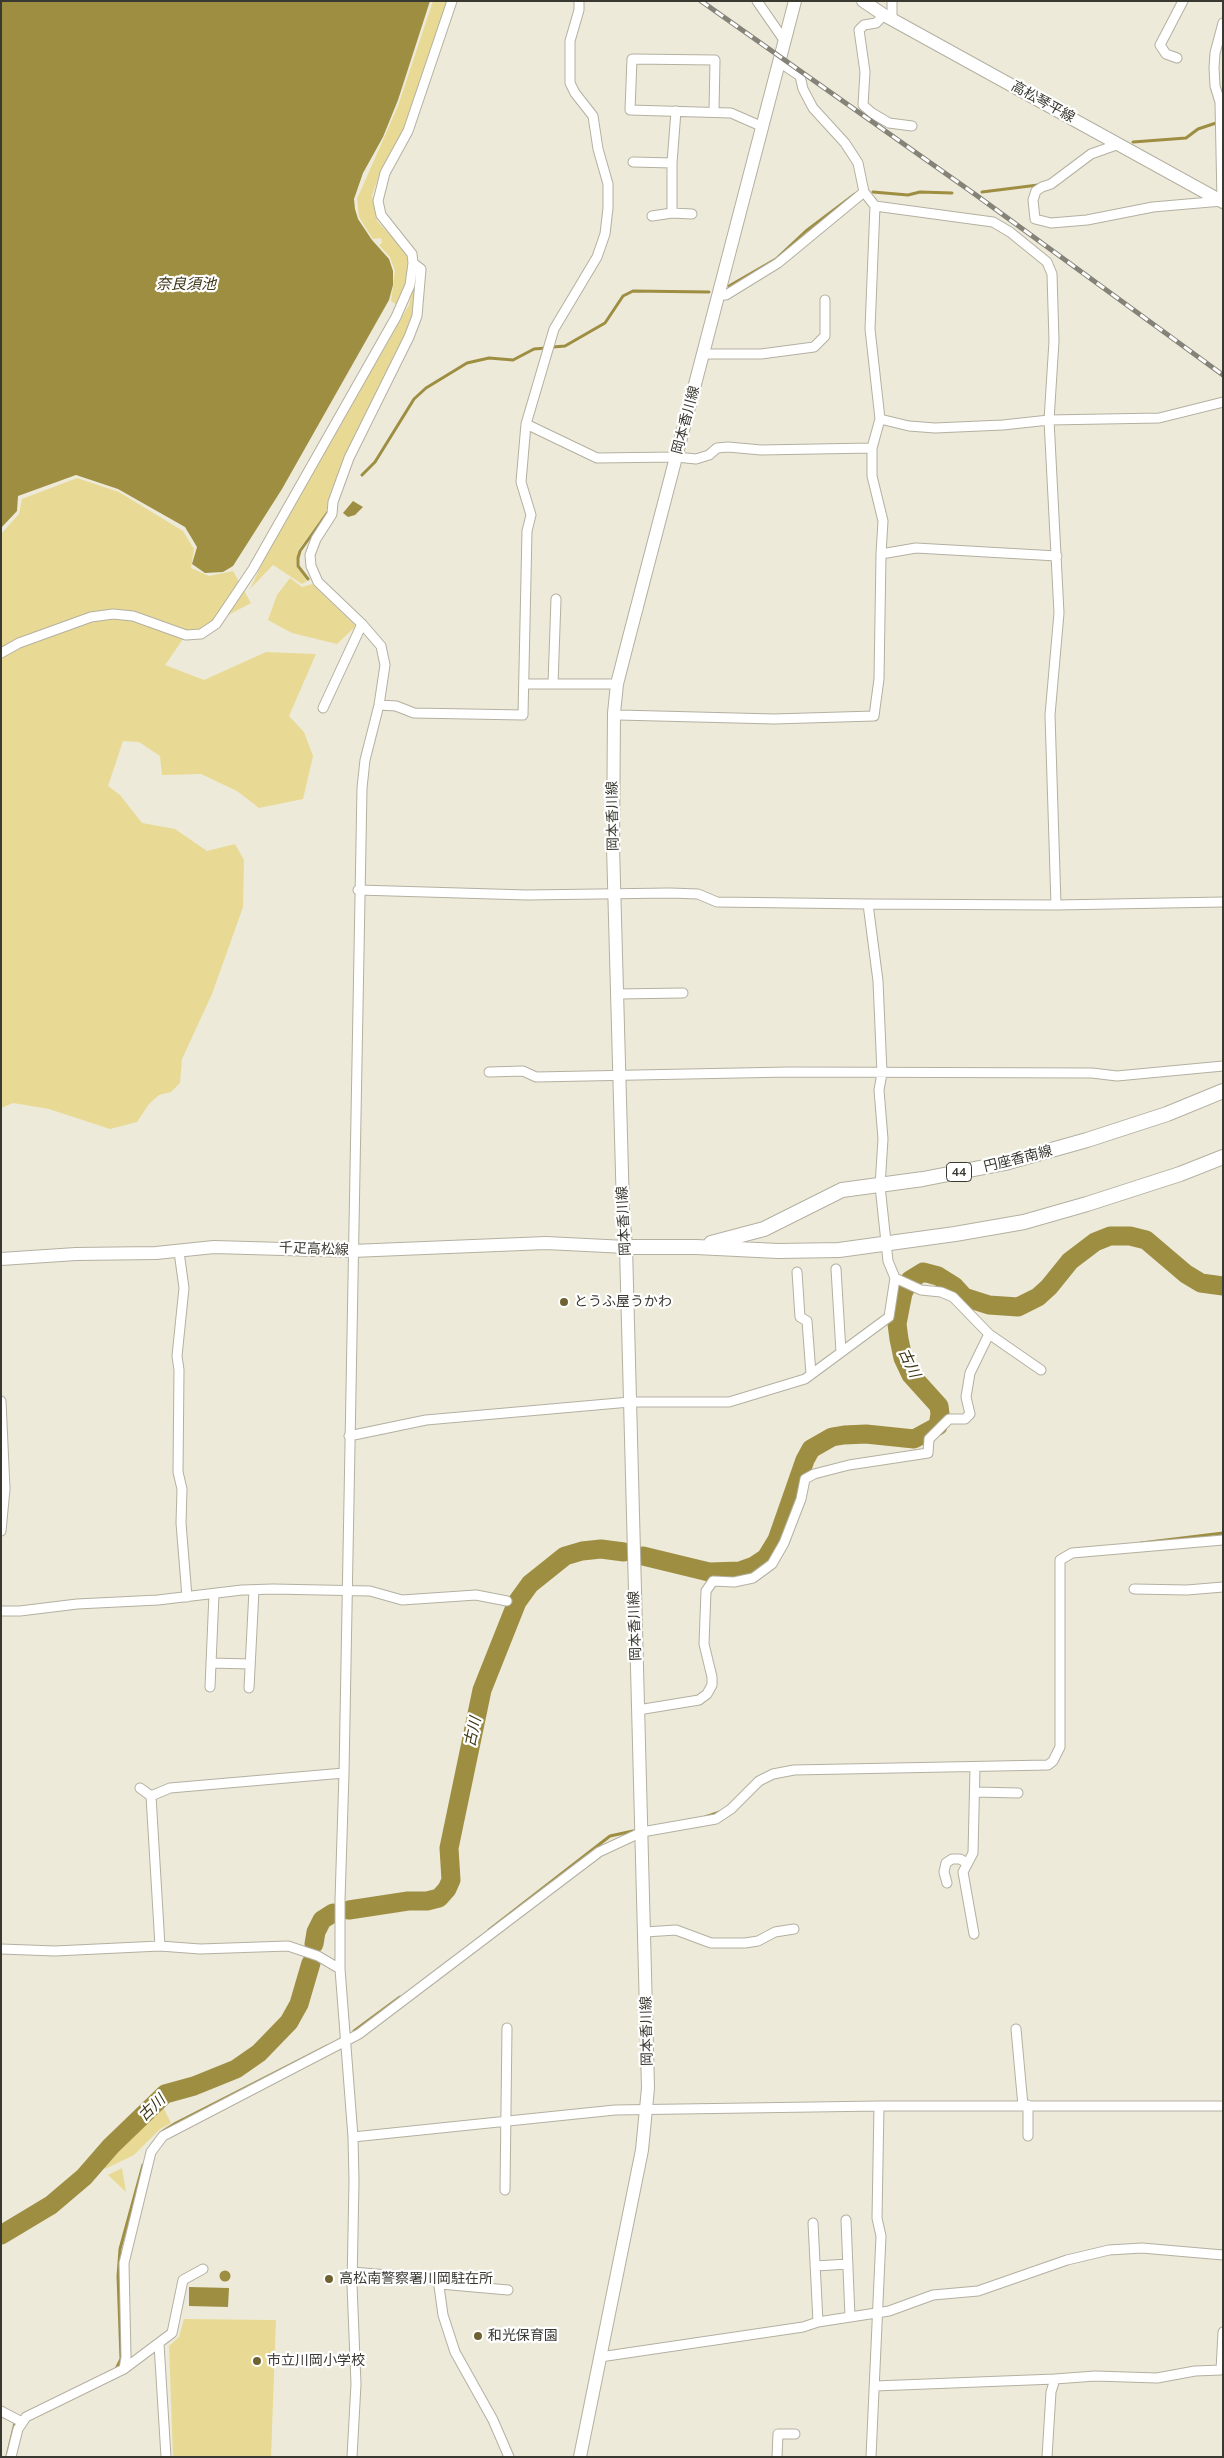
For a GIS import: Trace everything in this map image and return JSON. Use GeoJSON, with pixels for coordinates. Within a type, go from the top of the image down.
{"type":"FeatureCollection","features":[{"type":"Feature","properties":{"kind":"main road","name":"岡本香川線"},"geometry":{"type":"LineString","coordinates":[[580,2457],[642,2150],[648,2058],[626,1247],[623,1209],[614,894],[612,740],[614,712],[617,684],[795,1]]}},
{"type":"Feature","properties":{"kind":"main road","name":"高松琴平線"},"geometry":{"type":"LineString","coordinates":[[863,1],[888,17],[1222,202]]}},
{"type":"Feature","properties":{"kind":"main road","name":"円座香南線"},"geometry":{"type":"LineString","coordinates":[[696,1247],[764,1229],[842,1190],[880,1186],[1005,1163],[1032,1156],[1140,1123],[1223,1091]]}},
{"type":"Feature","properties":{"kind":"main road","name":"円座香南線"},"geometry":{"type":"LineString","coordinates":[[626,1247],[696,1247],[778,1251],[838,1250],[886,1244],[1024,1222],[1134,1190],[1223,1157]]}},
{"type":"Feature","properties":{"kind":"main road","name":"千疋高松線"},"geometry":{"type":"LineString","coordinates":[[1,1259],[179,1252],[214,1247],[352,1251],[546,1243],[626,1247]]}},
{"type":"Feature","properties":{"kind":"street"},"geometry":{"type":"LineString","coordinates":[[1,653],[19,643],[91,617],[113,614],[133,616],[186,635],[201,634],[216,624],[253,569],[396,316],[410,285],[413,263],[412,254],[381,215],[379,194],[385,173],[408,131],[452,1]]}},
{"type":"Feature","properties":{"kind":"street"},"geometry":{"type":"LineString","coordinates":[[379,705],[396,706],[414,714],[523,715],[527,531],[531,515],[521,482],[526,424],[554,329],[597,257],[604,234],[608,208],[608,184],[598,149],[593,116],[575,93],[570,83],[570,41],[579,10],[578,1]]}},
{"type":"Feature","properties":{"kind":"street"},"geometry":{"type":"LineString","coordinates":[[756,1],[784,40]]}},
{"type":"Feature","properties":{"kind":"street"},"geometry":{"type":"LineString","coordinates":[[892,1],[888,17],[864,26],[859,30],[865,72],[864,104],[872,113],[889,123],[912,126]]}},
{"type":"Feature","properties":{"kind":"street"},"geometry":{"type":"LineString","coordinates":[[1177,58],[1166,54],[1160,45],[1184,1]]}},
{"type":"Feature","properties":{"kind":"street"},"geometry":{"type":"LineString","coordinates":[[1119,144],[1091,154],[1065,175],[1036,191],[1033,200],[1035,219],[1051,223],[1087,220],[1153,207],[1222,202],[1222,124],[1214,68],[1215,53],[1223,22]]}},
{"type":"Feature","properties":{"kind":"street"},"geometry":{"type":"LineString","coordinates":[[714,111],[715,60],[632,59],[630,110],[731,113],[763,127]]}},
{"type":"Feature","properties":{"kind":"street"},"geometry":{"type":"LineString","coordinates":[[614,712],[619,714],[774,719],[874,716],[878,679],[881,554],[884,521],[872,476],[872,448],[880,419],[870,329],[875,206],[864,192],[858,164],[845,143],[813,108],[803,89],[800,76],[779,62]]}},
{"type":"Feature","properties":{"kind":"street"},"geometry":{"type":"LineString","coordinates":[[672,213],[672,162],[676,111]]}},
{"type":"Feature","properties":{"kind":"street"},"geometry":{"type":"LineString","coordinates":[[633,162],[672,162]]}},
{"type":"Feature","properties":{"kind":"street"},"geometry":{"type":"LineString","coordinates":[[719,295],[726,295],[778,263],[864,192]]}},
{"type":"Feature","properties":{"kind":"street"},"geometry":{"type":"LineString","coordinates":[[875,206],[993,222],[1047,262],[1052,274],[1054,341],[1050,420],[1059,613],[1050,715],[1056,905]]}},
{"type":"Feature","properties":{"kind":"street"},"geometry":{"type":"LineString","coordinates":[[652,216],[672,213],[692,214]]}},
{"type":"Feature","properties":{"kind":"street"},"geometry":{"type":"LineString","coordinates":[[352,2457],[356,2384],[352,2272],[353,2137],[340,1969],[340,1900],[344,1773],[358,890],[365,760],[379,705],[385,665],[381,646],[362,624],[318,582],[311,566],[310,555],[316,539],[332,514],[333,502],[349,458],[418,316],[421,269],[413,263]]}},
{"type":"Feature","properties":{"kind":"street"},"geometry":{"type":"LineString","coordinates":[[703,354],[761,354],[814,347],[825,336],[825,300]]}},
{"type":"Feature","properties":{"kind":"street"},"geometry":{"type":"LineString","coordinates":[[880,419],[909,426],[935,428],[1003,425],[1050,420],[1159,418],[1223,402]]}},
{"type":"Feature","properties":{"kind":"street"},"geometry":{"type":"LineString","coordinates":[[526,424],[596,458],[676,457],[696,459],[709,455],[717,448],[728,447],[761,450],[872,448]]}},
{"type":"Feature","properties":{"kind":"street"},"geometry":{"type":"LineString","coordinates":[[881,554],[916,548],[1057,556]]}},
{"type":"Feature","properties":{"kind":"street"},"geometry":{"type":"LineString","coordinates":[[553,684],[556,599]]}},
{"type":"Feature","properties":{"kind":"street"},"geometry":{"type":"LineString","coordinates":[[323,708],[362,624]]}},
{"type":"Feature","properties":{"kind":"street"},"geometry":{"type":"LineString","coordinates":[[524,684],[617,684]]}},
{"type":"Feature","properties":{"kind":"street"},"geometry":{"type":"LineString","coordinates":[[358,890],[527,895],[698,894],[717,902],[1056,905],[1223,902]]}},
{"type":"Feature","properties":{"kind":"street"},"geometry":{"type":"LineString","coordinates":[[868,904],[878,981],[882,1073],[879,1090],[883,1139],[880,1186],[888,1261],[898,1279],[921,1290],[941,1292],[953,1297],[989,1334],[1042,1370]]}},
{"type":"Feature","properties":{"kind":"street"},"geometry":{"type":"LineString","coordinates":[[617,994],[683,993]]}},
{"type":"Feature","properties":{"kind":"street"},"geometry":{"type":"LineString","coordinates":[[489,1072],[523,1071],[536,1077],[789,1072],[1092,1073],[1117,1076],[1223,1066]]}},
{"type":"Feature","properties":{"kind":"street"},"geometry":{"type":"LineString","coordinates":[[179,1252],[184,1288],[177,1356],[180,1370],[178,1472],[182,1490],[180,1523],[188,1597]]}},
{"type":"Feature","properties":{"kind":"street"},"geometry":{"type":"LineString","coordinates":[[836,1270],[841,1352]]}},
{"type":"Feature","properties":{"kind":"street"},"geometry":{"type":"LineString","coordinates":[[797,1272],[800,1317],[807,1321],[811,1374]]}},
{"type":"Feature","properties":{"kind":"street"},"geometry":{"type":"LineString","coordinates":[[349,1436],[426,1420],[630,1402],[729,1402],[805,1379],[889,1317],[898,1279]]}},
{"type":"Feature","properties":{"kind":"street"},"geometry":{"type":"LineString","coordinates":[[638,1710],[699,1700],[707,1694],[712,1685],[712,1677],[704,1644],[706,1590],[713,1581],[734,1582],[753,1578],[772,1564],[784,1543],[801,1499],[805,1479],[814,1474],[849,1465],[928,1453],[930,1439],[949,1419],[965,1419],[970,1414],[966,1397],[970,1373],[989,1334]]}},
{"type":"Feature","properties":{"kind":"street"},"geometry":{"type":"LineString","coordinates":[[1,1401],[5,1489],[1,1532]]}},
{"type":"Feature","properties":{"kind":"street"},"geometry":{"type":"LineString","coordinates":[[124,2369],[126,2357],[124,2263],[151,2152],[156,2143],[172,2129],[345,2043],[359,2034],[599,1852],[642,1832],[716,1819],[731,1809],[759,1781],[783,1771],[1042,1767],[1053,1762],[1060,1747],[1059,1566],[1064,1555],[1223,1540]]}},
{"type":"Feature","properties":{"kind":"street"},"geometry":{"type":"LineString","coordinates":[[1134,1589],[1188,1590],[1223,1587]]}},
{"type":"Feature","properties":{"kind":"street"},"geometry":{"type":"LineString","coordinates":[[1,1611],[20,1611],[77,1604],[158,1600],[254,1590],[310,1588],[370,1591],[402,1600],[476,1595],[507,1601]]}},
{"type":"Feature","properties":{"kind":"street"},"geometry":{"type":"LineString","coordinates":[[249,1688],[254,1590]]}},
{"type":"Feature","properties":{"kind":"street"},"geometry":{"type":"LineString","coordinates":[[210,1687],[214,1594]]}},
{"type":"Feature","properties":{"kind":"street"},"geometry":{"type":"LineString","coordinates":[[211,1664],[250,1664]]}},
{"type":"Feature","properties":{"kind":"street"},"geometry":{"type":"LineString","coordinates":[[974,1934],[963,1872],[973,1853],[976,1792],[975,1768]]}},
{"type":"Feature","properties":{"kind":"street"},"geometry":{"type":"LineString","coordinates":[[151,1796],[170,1788],[344,1773]]}},
{"type":"Feature","properties":{"kind":"street"},"geometry":{"type":"LineString","coordinates":[[140,1788],[151,1796]]}},
{"type":"Feature","properties":{"kind":"street"},"geometry":{"type":"LineString","coordinates":[[976,1792],[1018,1793]]}},
{"type":"Feature","properties":{"kind":"street"},"geometry":{"type":"LineString","coordinates":[[151,1796],[160,1946]]}},
{"type":"Feature","properties":{"kind":"street"},"geometry":{"type":"LineString","coordinates":[[947,1883],[944,1872],[946,1863],[960,1859],[967,1863]]}},
{"type":"Feature","properties":{"kind":"street"},"geometry":{"type":"LineString","coordinates":[[645,1932],[676,1930],[710,1943],[745,1943],[758,1941],[775,1932],[794,1930]]}},
{"type":"Feature","properties":{"kind":"street"},"geometry":{"type":"LineString","coordinates":[[1,1950],[55,1951],[160,1946],[200,1949],[288,1946],[318,1956],[340,1969]]}},
{"type":"Feature","properties":{"kind":"street"},"geometry":{"type":"LineString","coordinates":[[505,2190],[507,2028]]}},
{"type":"Feature","properties":{"kind":"street"},"geometry":{"type":"LineString","coordinates":[[1016,2029],[1028,2136]]}},
{"type":"Feature","properties":{"kind":"street"},"geometry":{"type":"LineString","coordinates":[[353,2137],[615,2110],[879,2106],[1223,2106]]}},
{"type":"Feature","properties":{"kind":"street"},"geometry":{"type":"LineString","coordinates":[[871,2457],[876,2313],[881,2236],[877,2218],[879,2106]]}},
{"type":"Feature","properties":{"kind":"street"},"geometry":{"type":"LineString","coordinates":[[846,2220],[850,2317]]}},
{"type":"Feature","properties":{"kind":"street"},"geometry":{"type":"LineString","coordinates":[[814,2223],[818,2322]]}},
{"type":"Feature","properties":{"kind":"street"},"geometry":{"type":"LineString","coordinates":[[600,2357],[876,2313],[933,2295],[978,2291],[1067,2260],[1109,2250],[1142,2248],[1223,2255]]}},
{"type":"Feature","properties":{"kind":"street"},"geometry":{"type":"LineString","coordinates":[[816,2266],[848,2264]]}},
{"type":"Feature","properties":{"kind":"street"},"geometry":{"type":"LineString","coordinates":[[11,2457],[14,2438],[26,2417],[124,2369],[172,2333],[182,2280],[203,2269]]}},
{"type":"Feature","properties":{"kind":"street"},"geometry":{"type":"LineString","coordinates":[[352,2272],[438,2280],[443,2315],[455,2352],[493,2420],[509,2457]]}},
{"type":"Feature","properties":{"kind":"street"},"geometry":{"type":"LineString","coordinates":[[440,2284],[508,2290]]}},
{"type":"Feature","properties":{"kind":"street"},"geometry":{"type":"LineString","coordinates":[[874,2386],[1095,2376],[1157,2378],[1195,2371],[1221,2370],[1223,2332]]}},
{"type":"Feature","properties":{"kind":"street"},"geometry":{"type":"LineString","coordinates":[[159,2344],[166,2457]]}},
{"type":"Feature","properties":{"kind":"street"},"geometry":{"type":"LineString","coordinates":[[1047,2457],[1051,2392],[1055,2379]]}},
{"type":"Feature","properties":{"kind":"street"},"geometry":{"type":"LineString","coordinates":[[1,2411],[22,2422]]}},
{"type":"Feature","properties":{"kind":"street"},"geometry":{"type":"LineString","coordinates":[[777,2457],[778,2434],[795,2434]]}},
{"type":"Feature","properties":{"kind":"shaded area"},"geometry":{"type":"Polygon","coordinates":[[[433,1],[447,1],[408,115],[405,133],[382,168],[372,195],[377,221],[407,253],[410,264],[405,288],[397,305],[391,301],[395,271],[390,257],[379,245],[382,243],[381,238],[373,239],[359,217],[357,199],[398,106],[433,1]]]}},
{"type":"Feature","properties":{"kind":"shaded area"},"geometry":{"type":"Polygon","coordinates":[[[417,272],[413,320],[347,451],[331,491],[326,513],[298,550],[296,566],[307,581],[302,584],[273,565],[250,589],[268,551],[409,305],[417,272]]]}},
{"type":"Feature","properties":{"kind":"shaded area"},"geometry":{"type":"Polygon","coordinates":[[[77,478],[119,492],[183,531],[194,549],[191,568],[209,576],[233,571],[251,603],[183,639],[165,665],[204,680],[266,652],[316,654],[289,716],[304,732],[313,756],[303,799],[259,808],[237,791],[201,774],[162,775],[160,756],[139,742],[123,741],[108,786],[120,795],[142,823],[175,829],[207,851],[235,844],[244,860],[243,907],[212,994],[182,1059],[180,1083],[171,1092],[159,1095],[149,1104],[137,1122],[110,1129],[49,1109],[13,1103],[1,1108],[1,534],[19,514],[22,499],[77,478]]]}},
{"type":"Feature","properties":{"kind":"shaded area"},"geometry":{"type":"Polygon","coordinates":[[[290,578],[302,587],[312,584],[356,626],[337,644],[292,633],[268,620],[277,595],[290,578]]]}},
{"type":"Feature","properties":{"kind":"shaded area"},"geometry":{"type":"Polygon","coordinates":[[[166,2101],[163,2107],[171,2123],[160,2129],[134,2155],[105,2169],[103,2164],[160,2103],[166,2101]]]}},
{"type":"Feature","properties":{"kind":"shaded area"},"geometry":{"type":"Polygon","coordinates":[[[122,2168],[126,2192],[108,2175],[122,2168]]]}},
{"type":"Feature","properties":{"kind":"shaded area"},"geometry":{"type":"Polygon","coordinates":[[[184,2319],[276,2320],[271,2457],[173,2457],[169,2346],[179,2337],[184,2319]]]}},
{"type":"Feature","properties":{"kind":"water","name":"奈良須池"},"geometry":{"type":"Polygon","coordinates":[[[1,1],[430,1],[398,100],[383,137],[363,173],[354,199],[358,219],[372,240],[389,259],[393,271],[393,285],[389,300],[282,489],[233,566],[223,572],[205,573],[192,564],[197,547],[185,527],[118,489],[76,475],[18,496],[17,511],[1,528],[1,1]]]}},
{"type":"Feature","properties":{"kind":"water"},"geometry":{"type":"Polygon","coordinates":[[[353,501],[363,507],[355,515],[348,517],[343,513],[353,501]]]}},
{"type":"Feature","properties":{"kind":"water"},"geometry":{"type":"Polygon","coordinates":[[[225,2270],[231,2276],[225,2282],[219,2276],[225,2270]]]}},
{"type":"Feature","properties":{"kind":"water"},"geometry":{"type":"Polygon","coordinates":[[[189,2287],[229,2288],[228,2307],[189,2306],[189,2287]]]}},
{"type":"Feature","properties":{"kind":"waterway"},"geometry":{"type":"LineString","coordinates":[[1133,142],[1186,138],[1198,129],[1216,123]]}},
{"type":"Feature","properties":{"kind":"waterway"},"geometry":{"type":"LineString","coordinates":[[982,192],[1038,185]]}},
{"type":"Feature","properties":{"kind":"waterway"},"geometry":{"type":"LineString","coordinates":[[873,192],[908,195],[920,192],[952,193]]}},
{"type":"Feature","properties":{"kind":"waterway"},"geometry":{"type":"LineString","coordinates":[[729,286],[776,259],[806,231],[855,194]]}},
{"type":"Feature","properties":{"kind":"waterway"},"geometry":{"type":"LineString","coordinates":[[553,347],[565,346],[605,323],[623,296],[633,291],[709,292]]}},
{"type":"Feature","properties":{"kind":"waterway"},"geometry":{"type":"LineString","coordinates":[[362,475],[375,462],[414,399],[426,388],[467,363],[489,358],[513,360],[534,349],[546,348]]}},
{"type":"Feature","properties":{"kind":"waterway"},"geometry":{"type":"LineString","coordinates":[[308,579],[298,566],[300,551],[328,512]]}},
{"type":"Feature","properties":{"kind":"waterway","name":"古川"},"geometry":{"type":"LineString","coordinates":[[643,1556],[709,1572],[740,1571],[754,1566],[766,1558],[777,1540],[805,1460],[811,1449],[832,1437],[844,1435],[866,1434],[914,1439],[938,1426],[939,1406],[911,1375],[903,1358],[897,1324],[903,1293],[910,1280],[923,1272],[938,1276],[954,1286],[964,1297],[989,1305],[1018,1307],[1038,1297],[1049,1287],[1070,1261],[1095,1242],[1110,1236],[1130,1236],[1146,1240],[1186,1274],[1201,1283],[1223,1286]]}},
{"type":"Feature","properties":{"kind":"waterway"},"geometry":{"type":"LineString","coordinates":[[1141,1543],[1223,1533]]}},
{"type":"Feature","properties":{"kind":"waterway","name":"古川"},"geometry":{"type":"LineString","coordinates":[[349,1910],[408,1901],[427,1901],[439,1898],[447,1889],[451,1880],[449,1848],[482,1690],[517,1602],[530,1584],[565,1556],[582,1551],[601,1549],[624,1552]]}},
{"type":"Feature","properties":{"kind":"waterway"},"geometry":{"type":"LineString","coordinates":[[705,1817],[720,1812]]}},
{"type":"Feature","properties":{"kind":"waterway"},"geometry":{"type":"LineString","coordinates":[[489,1930],[610,1836],[633,1831]]}},
{"type":"Feature","properties":{"kind":"waterway","name":"古川"},"geometry":{"type":"LineString","coordinates":[[314,1944],[316,1932],[322,1920],[333,1913]]}},
{"type":"Feature","properties":{"kind":"waterway","name":"古川"},"geometry":{"type":"LineString","coordinates":[[1,2235],[51,2205],[84,2177],[111,2146],[165,2094],[194,2086],[236,2069],[259,2053],[289,2022],[299,2004],[311,1963]]}},
{"type":"Feature","properties":{"kind":"waterway"},"geometry":{"type":"LineString","coordinates":[[354,2031],[400,1997]]}},
{"type":"Feature","properties":{"kind":"waterway"},"geometry":{"type":"LineString","coordinates":[[151,2146],[163,2131],[176,2123],[327,2046]]}},
{"type":"Feature","properties":{"kind":"waterway"},"geometry":{"type":"LineString","coordinates":[[116,2369],[121,2359],[118,2276],[120,2249],[143,2165]]}},
{"type":"Feature","properties":{"kind":"waterway"},"geometry":{"type":"LineString","coordinates":[[7,2456],[15,2423]]}},
{"type":"Feature","properties":{"kind":"railway"},"geometry":{"type":"LineString","coordinates":[[701,1],[976,195],[1223,375]]}},
{"type":"Feature","properties":{"kind":"place","name":"とうふ屋うかわ"},"geometry":{"type":"Point","coordinates":[564,1302]}},
{"type":"Feature","properties":{"kind":"place","name":"高松南警察署川岡駐在所"},"geometry":{"type":"Point","coordinates":[329,2279]}},
{"type":"Feature","properties":{"kind":"place","name":"和光保育園"},"geometry":{"type":"Point","coordinates":[478,2336]}},
{"type":"Feature","properties":{"kind":"place","name":"市立川岡小学校"},"geometry":{"type":"Point","coordinates":[257,2361]}}]}
